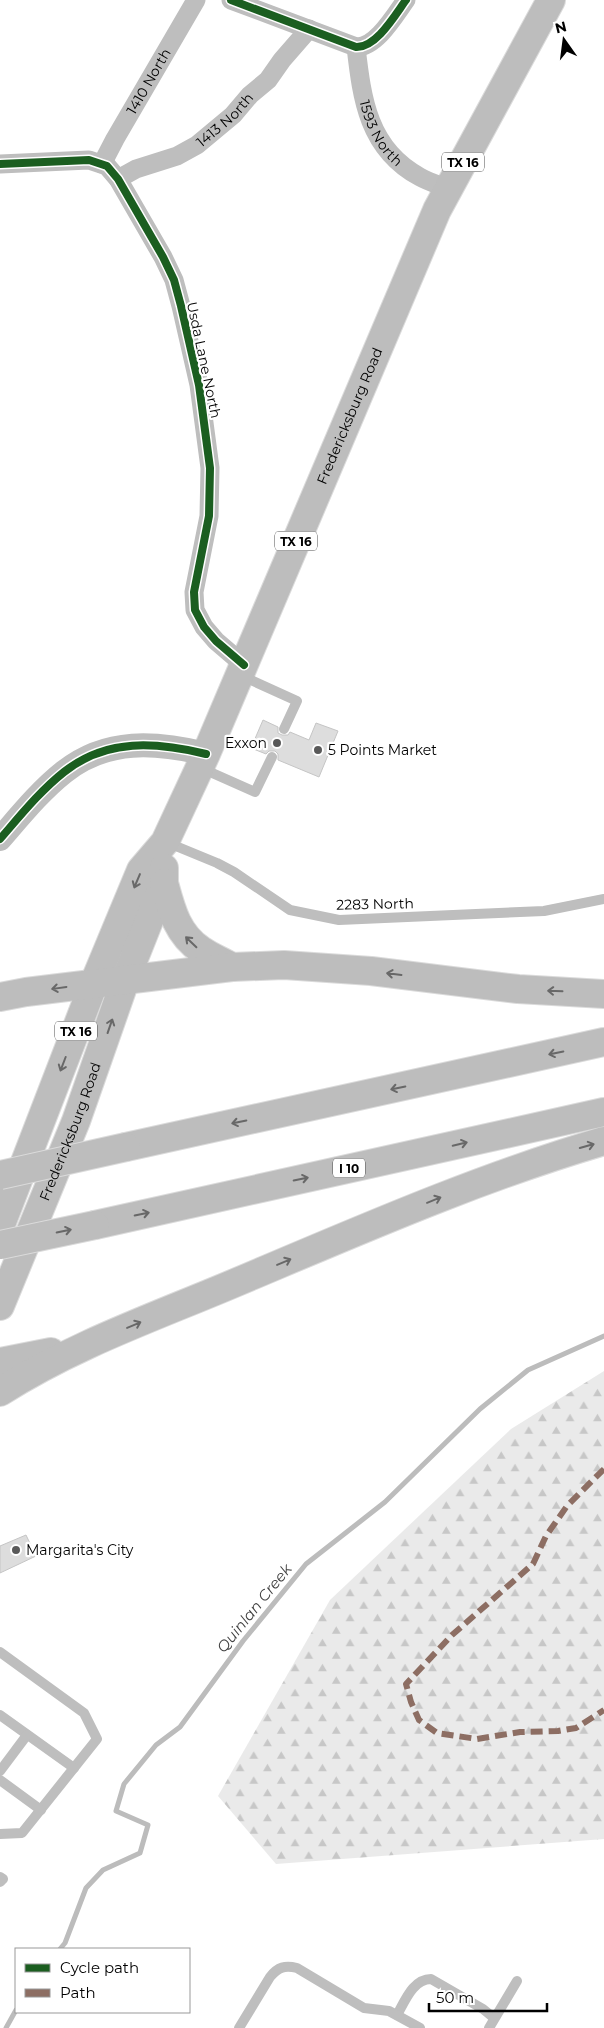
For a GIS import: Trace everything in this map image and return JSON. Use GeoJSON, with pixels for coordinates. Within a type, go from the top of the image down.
{"type":"FeatureCollection","features":[{"type":"Feature","properties":{"kind":"main road","name":"Fredericksburg Road"},"geometry":{"type":"LineString","coordinates":[[0,1227],[94,983],[141,870],[165,842],[203,760],[437,210],[551,0]]}},
{"type":"Feature","properties":{"kind":"main road","name":"Fredericksburg Road"},"geometry":{"type":"LineString","coordinates":[[0,1306],[76,1121],[125,981],[164,883],[165,842]]}},
{"type":"Feature","properties":{"kind":"main road"},"geometry":{"type":"LineString","coordinates":[[164,883],[173,917],[188,940],[202,951],[232,967]]}},
{"type":"Feature","properties":{"kind":"main road"},"geometry":{"type":"LineString","coordinates":[[0,997],[94,983],[125,981],[232,967],[284,965],[372,971],[518,989],[604,994]]}},
{"type":"Feature","properties":{"kind":"main road"},"geometry":{"type":"LineString","coordinates":[[0,1175],[604,1042]]}},
{"type":"Feature","properties":{"kind":"main road","name":"I 10"},"geometry":{"type":"LineString","coordinates":[[0,1245],[604,1112]]}},
{"type":"Feature","properties":{"kind":"main road"},"geometry":{"type":"LineString","coordinates":[[0,1392],[34,1371],[89,1344],[363,1229],[493,1176],[604,1141]]}},
{"type":"Feature","properties":{"kind":"main road"},"geometry":{"type":"LineString","coordinates":[[0,1362],[89,1344]]}},
{"type":"Feature","properties":{"kind":"street","name":"1410 North"},"geometry":{"type":"LineString","coordinates":[[102,164],[196,0]]}},
{"type":"Feature","properties":{"kind":"street"},"geometry":{"type":"LineString","coordinates":[[231,0],[356,47],[371,44],[406,0]]}},
{"type":"Feature","properties":{"kind":"street","name":"1413 North"},"geometry":{"type":"LineString","coordinates":[[118,179],[136,169],[177,156],[197,145],[233,115],[268,80],[282,60],[309,30]]}},
{"type":"Feature","properties":{"kind":"street","name":"1593 North"},"geometry":{"type":"LineString","coordinates":[[356,47],[364,106],[382,144],[409,170],[421,178],[449,189]]}},
{"type":"Feature","properties":{"kind":"street"},"geometry":{"type":"LineString","coordinates":[[0,164],[90,160],[102,164]]}},
{"type":"Feature","properties":{"kind":"street","name":"Usda Lane North"},"geometry":{"type":"LineString","coordinates":[[102,164],[107,166],[118,179],[163,257],[174,280],[182,306],[202,404],[210,468],[206,538],[194,592],[195,610],[204,627],[241,670]]}},
{"type":"Feature","properties":{"kind":"street"},"geometry":{"type":"LineString","coordinates":[[0,838],[64,772],[94,754],[126,746],[155,744],[203,760]]}},
{"type":"Feature","properties":{"kind":"lane"},"geometry":{"type":"LineString","coordinates":[[241,670],[297,701],[284,729]]}},
{"type":"Feature","properties":{"kind":"lane"},"geometry":{"type":"LineString","coordinates":[[203,760],[255,792],[272,757]]}},
{"type":"Feature","properties":{"kind":"lane","name":"2283 North"},"geometry":{"type":"LineString","coordinates":[[165,842],[234,872],[290,910],[339,920],[544,911],[604,899]]}},
{"type":"Feature","properties":{"kind":"lane"},"geometry":{"type":"LineString","coordinates":[[0,1652],[84,1713],[97,1740],[22,1833],[0,1834]]}},
{"type":"Feature","properties":{"kind":"lane"},"geometry":{"type":"LineString","coordinates":[[0,1715],[74,1768]]}},
{"type":"Feature","properties":{"kind":"lane"},"geometry":{"type":"LineString","coordinates":[[0,1771],[27,1735]]}},
{"type":"Feature","properties":{"kind":"lane"},"geometry":{"type":"LineString","coordinates":[[0,1780],[40,1810]]}},
{"type":"Feature","properties":{"kind":"lane"},"geometry":{"type":"LineString","coordinates":[[0,1877],[2,1879],[0,1882]]}},
{"type":"Feature","properties":{"kind":"lane"},"geometry":{"type":"LineString","coordinates":[[239,2028],[270,1977],[275,1971],[290,1966],[297,1968],[364,2008],[389,2011],[420,2028]]}},
{"type":"Feature","properties":{"kind":"lane"},"geometry":{"type":"LineString","coordinates":[[397,2015],[414,1987],[425,1979],[431,1979],[483,2009],[494,2018]]}},
{"type":"Feature","properties":{"kind":"lane"},"geometry":{"type":"LineString","coordinates":[[489,2028],[517,1981]]}},
{"type":"Feature","properties":{"kind":"green space"},"geometry":{"type":"Polygon","coordinates":[[[604,1371],[604,1839],[276,1864],[218,1796],[330,1600],[511,1429],[604,1371]]]}},
{"type":"Feature","properties":{"kind":"building"},"geometry":{"type":"Polygon","coordinates":[[[263,720],[278,727],[278,733],[282,735],[288,735],[290,732],[309,740],[316,723],[338,731],[319,777],[278,760],[278,754],[275,751],[269,751],[266,754],[251,748],[263,720]]]}},
{"type":"Feature","properties":{"kind":"building","name":"Margarita's City"},"geometry":{"type":"Polygon","coordinates":[[[26,1535],[36,1556],[0,1573],[0,1546],[26,1535]]]}},
{"type":"Feature","properties":{"kind":"waterway","name":"Quinlan Creek"},"geometry":{"type":"LineString","coordinates":[[61,1948],[65,1943],[86,1888],[103,1870],[140,1853],[148,1825],[116,1811],[124,1784],[156,1745],[180,1727],[243,1641],[306,1564],[385,1502],[480,1409],[528,1370],[604,1336]]}},
{"type":"Feature","properties":{"kind":"waterway","name":"Quinlan Creek"},"geometry":{"type":"LineString","coordinates":[[6,2028],[15,2012]]}},
{"type":"Feature","properties":{"kind":"marked path"},"geometry":{"type":"LineString","coordinates":[[604,1469],[567,1506],[546,1536],[533,1564],[452,1635],[406,1684],[419,1720],[437,1733],[477,1739],[520,1732],[558,1731],[576,1728],[604,1710]]}},
{"type":"Feature","properties":{"kind":"cycle path"},"geometry":{"type":"LineString","coordinates":[[231,0],[356,47],[363,46],[378,37],[406,0]]}},
{"type":"Feature","properties":{"kind":"cycle path"},"geometry":{"type":"LineString","coordinates":[[0,164],[89,160],[107,166],[118,179],[163,257],[174,280],[199,385],[210,468],[209,516],[194,592],[195,610],[204,627],[216,641],[244,665]]}},
{"type":"Feature","properties":{"kind":"cycle path"},"geometry":{"type":"LineString","coordinates":[[0,839],[30,804],[55,779],[80,761],[97,753],[115,748],[150,745],[206,754]]}},
{"type":"Feature","properties":{"kind":"place","name":"Exxon"},"geometry":{"type":"Point","coordinates":[277,743]}},
{"type":"Feature","properties":{"kind":"place","name":"5 Points Market"},"geometry":{"type":"Point","coordinates":[318,750]}},
{"type":"Feature","properties":{"kind":"place","name":"Margarita's City"},"geometry":{"type":"Point","coordinates":[16,1550]}}]}
